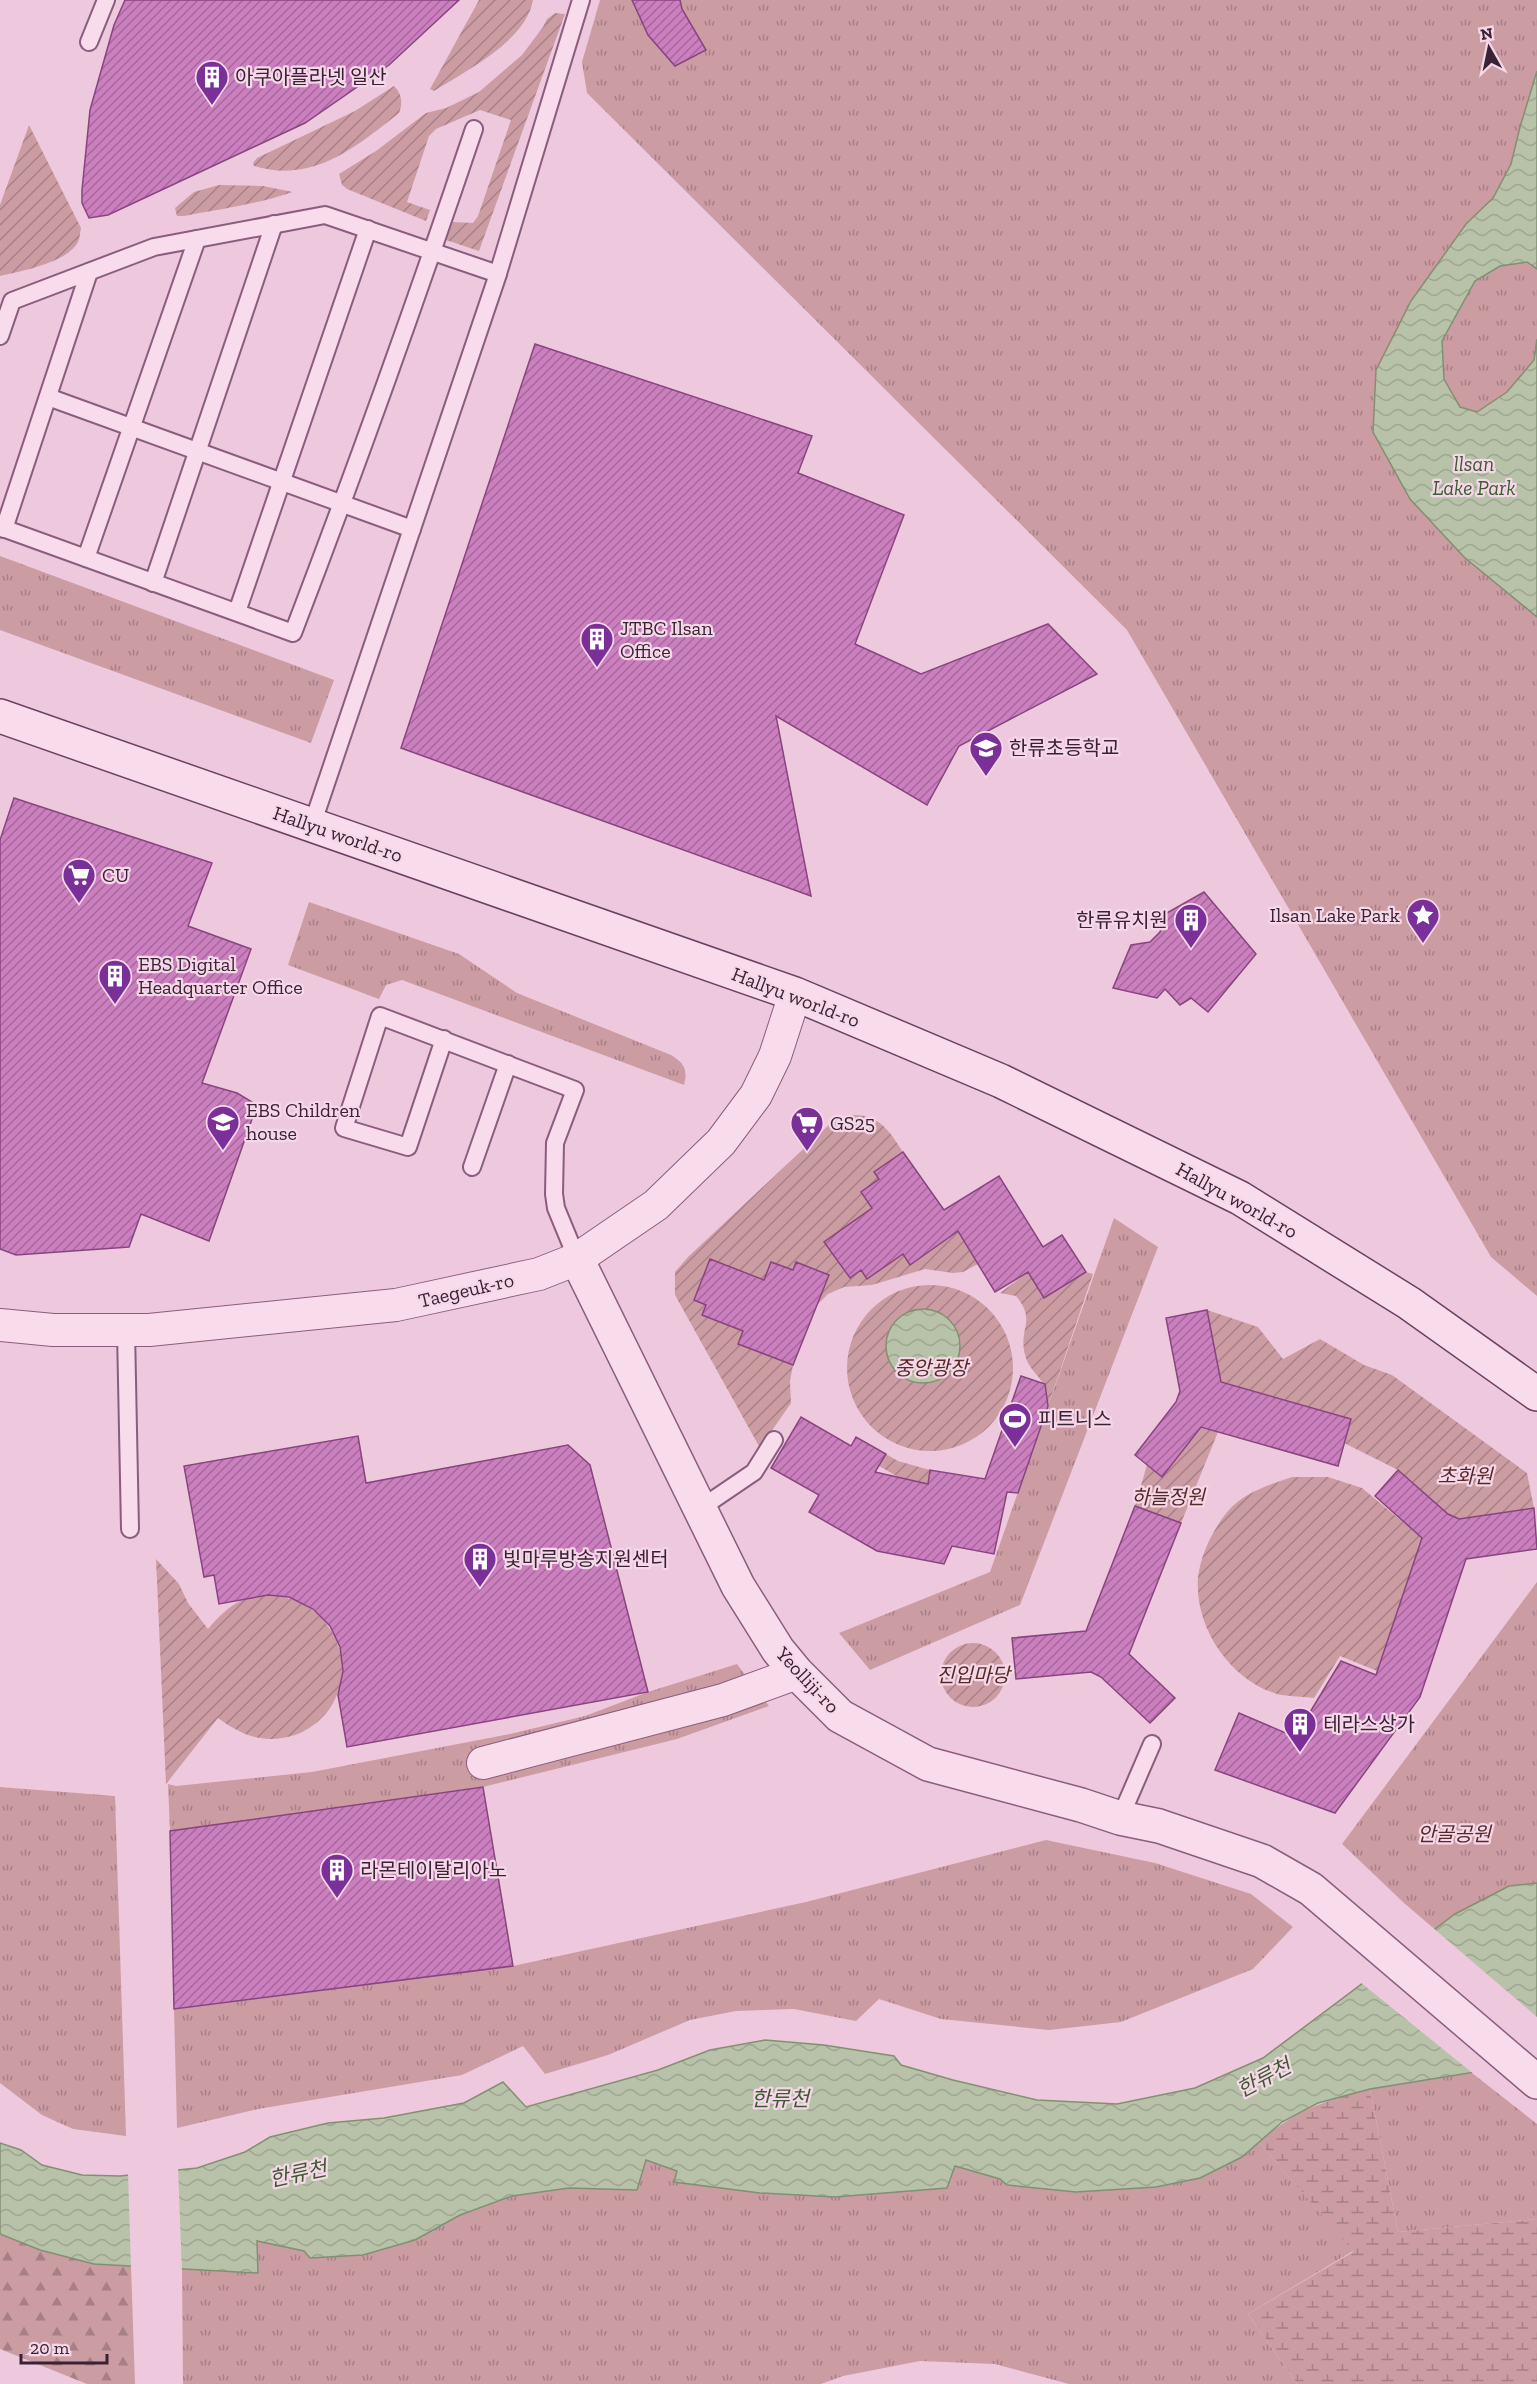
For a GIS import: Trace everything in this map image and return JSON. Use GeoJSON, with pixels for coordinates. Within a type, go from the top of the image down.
{"type":"FeatureCollection","features":[{"type":"Feature","properties":{"kind":"main road","name":"Hallyu world-ro"},"geometry":{"type":"LineString","coordinates":[[0,716],[795,994],[1001,1081],[1240,1198],[1409,1303],[1537,1394]]}},
{"type":"Feature","properties":{"kind":"main road","name":"Yeolliji-ro"},"geometry":{"type":"LineString","coordinates":[[577,1260],[738,1586],[778,1650],[797,1673],[840,1716],[928,1764],[1081,1805],[1120,1818],[1160,1826],[1262,1861],[1311,1889],[1537,2082]]}},
{"type":"Feature","properties":{"kind":"street","name":"Taegeuk-ro"},"geometry":{"type":"LineString","coordinates":[[0,1325],[53,1330],[126,1330],[396,1305],[539,1274],[577,1260],[656,1205],[721,1143],[756,1095],[776,1056],[795,994]]}},
{"type":"Feature","properties":{"kind":"street"},"geometry":{"type":"LineString","coordinates":[[483,1763],[723,1700],[797,1673]]}},
{"type":"Feature","properties":{"kind":"lane"},"geometry":{"type":"LineString","coordinates":[[89,42],[106,0]]}},
{"type":"Feature","properties":{"kind":"lane"},"geometry":{"type":"LineString","coordinates":[[312,825],[498,274],[581,0]]}},
{"type":"Feature","properties":{"kind":"lane"},"geometry":{"type":"LineString","coordinates":[[89,272],[2,528],[293,633],[434,251],[474,129]]}},
{"type":"Feature","properties":{"kind":"lane"},"geometry":{"type":"LineString","coordinates":[[0,336],[12,301],[154,247],[325,215],[498,274]]}},
{"type":"Feature","properties":{"kind":"lane"},"geometry":{"type":"LineString","coordinates":[[153,582],[274,224]]}},
{"type":"Feature","properties":{"kind":"lane"},"geometry":{"type":"LineString","coordinates":[[237,612],[368,229]]}},
{"type":"Feature","properties":{"kind":"lane"},"geometry":{"type":"LineString","coordinates":[[86,558],[197,239]]}},
{"type":"Feature","properties":{"kind":"lane"},"geometry":{"type":"LineString","coordinates":[[48,397],[412,530]]}},
{"type":"Feature","properties":{"kind":"lane"},"geometry":{"type":"LineString","coordinates":[[444,1040],[408,1147],[344,1128],[380,1016],[444,1040],[508,1064],[575,1090],[555,1143],[554,1194],[556,1208],[577,1260]]}},
{"type":"Feature","properties":{"kind":"lane"},"geometry":{"type":"LineString","coordinates":[[472,1167],[508,1064]]}},
{"type":"Feature","properties":{"kind":"lane"},"geometry":{"type":"LineString","coordinates":[[126,1330],[130,1529]]}},
{"type":"Feature","properties":{"kind":"lane"},"geometry":{"type":"LineString","coordinates":[[700,1508],[754,1472],[774,1440]]}},
{"type":"Feature","properties":{"kind":"lane"},"geometry":{"type":"LineString","coordinates":[[1120,1818],[1152,1744]]}},
{"type":"Feature","properties":{"kind":"green space"},"geometry":{"type":"Polygon","coordinates":[[[479,0],[533,0],[528,15],[507,41],[462,74],[434,91],[430,89],[479,0]]]}},
{"type":"Feature","properties":{"kind":"green space","name":"Ilsan Lake Park"},"geometry":{"type":"Polygon","coordinates":[[[600,0],[1537,0],[1537,1296],[1491,1257],[1127,630],[587,93],[582,62],[600,0]]]}},
{"type":"Feature","properties":{"kind":"green space"},"geometry":{"type":"Polygon","coordinates":[[[555,13],[565,14],[479,251],[446,240],[453,222],[473,223],[478,216],[511,120],[480,110],[436,129],[429,136],[407,202],[430,210],[426,221],[342,185],[339,174],[376,151],[426,113],[446,108],[479,92],[522,55],[547,19],[555,13]]]}},
{"type":"Feature","properties":{"kind":"green space"},"geometry":{"type":"Polygon","coordinates":[[[394,86],[401,99],[399,113],[350,149],[314,166],[296,170],[275,170],[254,166],[253,163],[257,158],[355,111],[394,86]]]}},
{"type":"Feature","properties":{"kind":"green space"},"geometry":{"type":"Polygon","coordinates":[[[29,125],[81,228],[80,237],[72,249],[54,261],[0,276],[0,205],[29,125]]]}},
{"type":"Feature","properties":{"kind":"green space"},"geometry":{"type":"Polygon","coordinates":[[[219,185],[263,186],[293,192],[239,206],[177,216],[175,208],[194,192],[219,185]]]}},
{"type":"Feature","properties":{"kind":"green space"},"geometry":{"type":"Polygon","coordinates":[[[0,556],[334,680],[311,743],[0,630],[0,556]]]}},
{"type":"Feature","properties":{"kind":"green space"},"geometry":{"type":"Polygon","coordinates":[[[309,902],[459,954],[517,993],[671,1055],[684,1067],[684,1085],[402,980],[386,985],[379,999],[288,965],[309,902]]]}},
{"type":"Feature","properties":{"kind":"green space"},"geometry":{"type":"Polygon","coordinates":[[[854,1115],[878,1121],[903,1152],[874,1172],[879,1179],[861,1192],[872,1208],[824,1242],[849,1278],[861,1270],[867,1279],[903,1254],[910,1265],[958,1231],[959,1201],[978,1264],[963,1272],[925,1269],[872,1285],[844,1287],[828,1294],[816,1306],[796,1263],[793,1270],[772,1262],[764,1280],[710,1259],[694,1300],[706,1305],[702,1315],[743,1331],[738,1344],[793,1365],[790,1381],[791,1403],[760,1448],[675,1295],[675,1272],[688,1257],[832,1122],[854,1115]]]}},
{"type":"Feature","properties":{"kind":"green space"},"geometry":{"type":"Polygon","coordinates":[[[1114,1218],[1158,1247],[1020,1605],[870,1670],[839,1633],[990,1572],[1114,1218]]]}},
{"type":"Feature","properties":{"kind":"green space"},"geometry":{"type":"Polygon","coordinates":[[[1028,1272],[1044,1298],[1086,1272],[1093,1274],[1048,1406],[1044,1385],[1025,1355],[1023,1346],[1025,1312],[1016,1296],[1000,1293],[1028,1272]]]}},
{"type":"Feature","properties":{"kind":"green space","name":"중앙광장"},"geometry":{"type":"Polygon","coordinates":[[[930,1285],[962,1292],[989,1309],[1006,1336],[1013,1368],[1006,1400],[989,1427],[962,1444],[930,1451],[898,1444],[871,1427],[854,1400],[847,1368],[854,1336],[871,1309],[898,1292],[930,1285]]]}},
{"type":"Feature","properties":{"kind":"green space","name":"초화원"},"geometry":{"type":"Polygon","coordinates":[[[1207,1310],[1258,1327],[1283,1359],[1320,1339],[1364,1365],[1392,1375],[1527,1473],[1534,1508],[1459,1519],[1448,1514],[1398,1470],[1344,1443],[1351,1419],[1221,1382],[1207,1310]]]}},
{"type":"Feature","properties":{"kind":"green space","name":"하늘정원"},"geometry":{"type":"Polygon","coordinates":[[[1201,1427],[1218,1432],[1181,1523],[1135,1506],[1147,1465],[1162,1476],[1201,1427]]]}},
{"type":"Feature","properties":{"kind":"green space"},"geometry":{"type":"Polygon","coordinates":[[[886,1454],[898,1461],[930,1470],[928,1484],[900,1478],[879,1466],[886,1454]]]}},
{"type":"Feature","properties":{"kind":"green space"},"geometry":{"type":"Polygon","coordinates":[[[1292,1477],[1328,1477],[1362,1488],[1422,1538],[1377,1671],[1340,1656],[1314,1698],[1277,1694],[1244,1677],[1218,1649],[1202,1614],[1198,1596],[1198,1577],[1205,1551],[1228,1511],[1249,1494],[1292,1477]]]}},
{"type":"Feature","properties":{"kind":"green space"},"geometry":{"type":"Polygon","coordinates":[[[156,1559],[179,1584],[188,1603],[208,1629],[219,1616],[246,1598],[278,1596],[296,1601],[312,1610],[325,1622],[334,1636],[340,1653],[342,1670],[340,1688],[329,1710],[313,1726],[298,1734],[276,1739],[265,1739],[246,1734],[218,1718],[166,1784],[156,1559]]]}},
{"type":"Feature","properties":{"kind":"green space","name":"안골공원"},"geometry":{"type":"Polygon","coordinates":[[[1537,1582],[1537,2017],[1404,1903],[1342,1844],[1537,1582]]]}},
{"type":"Feature","properties":{"kind":"green space","name":"진입마당"},"geometry":{"type":"Polygon","coordinates":[[[973,1643],[991,1649],[999,1657],[1005,1675],[999,1693],[991,1701],[973,1707],[955,1701],[947,1693],[941,1675],[947,1657],[955,1649],[973,1643]]]}},
{"type":"Feature","properties":{"kind":"green space"},"geometry":{"type":"Polygon","coordinates":[[[737,1664],[769,1706],[677,1739],[483,1787],[170,1831],[168,1784],[176,1786],[312,1772],[510,1734],[585,1716],[648,1692],[737,1664]]]}},
{"type":"Feature","properties":{"kind":"green space"},"geometry":{"type":"Polygon","coordinates":[[[0,1787],[115,1796],[126,2136],[73,2129],[42,2115],[0,2083],[0,1787]]]}},
{"type":"Feature","properties":{"kind":"green space"},"geometry":{"type":"Polygon","coordinates":[[[1046,1840],[1155,1863],[1251,1894],[1293,1927],[1253,1969],[1121,2022],[1049,2030],[941,2019],[879,1999],[856,2021],[794,2009],[736,2011],[690,2020],[608,2055],[545,2074],[523,2046],[462,2075],[258,2109],[177,2128],[174,2009],[513,1966],[806,1902],[1046,1840]]]}},
{"type":"Feature","properties":{"kind":"green space"},"geometry":{"type":"Polygon","coordinates":[[[1472,2073],[1537,2124],[1537,2219],[1398,2232],[1370,2089],[1472,2073]]]}},
{"type":"Feature","properties":{"kind":"green space"},"geometry":{"type":"Polygon","coordinates":[[[1370,2089],[1398,2232],[1537,2219],[1537,2384],[1297,2384],[1248,2314],[1353,2252],[1259,2142],[1298,2114],[1338,2098],[1370,2089]]]}},
{"type":"Feature","properties":{"kind":"green space"},"geometry":{"type":"Polygon","coordinates":[[[1259,2142],[1353,2251],[1248,2314],[1297,2384],[1069,2384],[995,2364],[920,2361],[843,2376],[821,2384],[183,2384],[182,2269],[258,2273],[257,2241],[304,2251],[310,2258],[363,2255],[415,2240],[460,2215],[512,2196],[569,2188],[637,2190],[646,2160],[677,2171],[675,2182],[954,2166],[1000,2179],[1007,2185],[1076,2192],[1156,2187],[1242,2157],[1259,2142]]]}},
{"type":"Feature","properties":{"kind":"green space"},"geometry":{"type":"Polygon","coordinates":[[[0,2234],[40,2250],[94,2264],[131,2266],[135,2384],[87,2384],[0,2349],[0,2234]]]}},
{"type":"Feature","properties":{"kind":"water","name":"llsan Lake Park"},"geometry":{"type":"Polygon","coordinates":[[[1537,71],[1537,269],[1527,262],[1500,266],[1475,281],[1442,341],[1444,379],[1460,407],[1477,412],[1507,392],[1534,360],[1537,339],[1537,617],[1464,557],[1410,499],[1373,432],[1376,370],[1411,301],[1466,224],[1493,198],[1511,164],[1537,71]]]}},
{"type":"Feature","properties":{"kind":"water"},"geometry":{"type":"Polygon","coordinates":[[[923,1309],[937,1312],[949,1320],[957,1332],[960,1346],[957,1360],[949,1372],[937,1380],[923,1383],[909,1380],[897,1372],[889,1360],[886,1346],[889,1332],[897,1320],[909,1312],[923,1309]]]}},
{"type":"Feature","properties":{"kind":"water","name":"한류천"},"geometry":{"type":"Polygon","coordinates":[[[1537,1883],[1537,2062],[1370,2089],[1318,2103],[1282,2122],[1242,2157],[1200,2178],[1156,2187],[1076,2192],[1007,2185],[1000,2179],[955,2166],[947,2188],[835,2197],[760,2193],[674,2182],[677,2171],[646,2160],[637,2190],[569,2188],[512,2196],[460,2215],[415,2240],[363,2255],[310,2258],[304,2251],[257,2241],[258,2273],[94,2264],[40,2250],[0,2234],[0,2143],[21,2150],[42,2165],[82,2175],[120,2176],[197,2168],[245,2152],[270,2137],[328,2123],[384,2118],[464,2103],[503,2082],[526,2107],[658,2070],[710,2050],[765,2040],[824,2045],[894,2056],[901,2065],[1037,2100],[1117,2104],[1195,2088],[1263,2058],[1455,1914],[1509,1886],[1537,1883]]]}},
{"type":"Feature","properties":{"kind":"pier"},"geometry":{"type":"Polygon","coordinates":[[[1432,1927],[1537,2017],[1537,2065],[1475,2075],[1360,1982],[1432,1927]]]}},
{"type":"Feature","properties":{"kind":"pier"},"geometry":{"type":"Polygon","coordinates":[[[178,2167],[182,2272],[131,2269],[128,2172],[178,2167]]]}},
{"type":"Feature","properties":{"kind":"building","name":"아쿠아플라넷 일산"},"geometry":{"type":"Polygon","coordinates":[[[125,0],[459,0],[389,65],[305,123],[108,215],[89,218],[82,203],[82,190],[90,110],[114,25],[125,0]]]}},
{"type":"Feature","properties":{"kind":"building"},"geometry":{"type":"Polygon","coordinates":[[[632,0],[680,0],[682,9],[706,50],[675,66],[648,35],[632,0]]]}},
{"type":"Feature","properties":{"kind":"building","name":"JTBC Ilsan Office"},"geometry":{"type":"Polygon","coordinates":[[[535,344],[812,436],[798,473],[904,515],[855,644],[921,674],[1048,624],[1097,674],[959,746],[927,805],[776,716],[811,896],[401,748],[535,344]]]}},
{"type":"Feature","properties":{"kind":"building","name":"EBS Digital Headquarter Office"},"geometry":{"type":"Polygon","coordinates":[[[14,798],[212,863],[188,926],[251,949],[202,1083],[237,1093],[257,1105],[209,1241],[141,1214],[129,1247],[16,1255],[0,1249],[0,840],[14,798]]]}},
{"type":"Feature","properties":{"kind":"building","name":"한류유치원"},"geometry":{"type":"Polygon","coordinates":[[[1204,892],[1256,954],[1208,1012],[1191,998],[1180,1005],[1165,989],[1157,998],[1113,988],[1131,945],[1150,942],[1160,932],[1165,914],[1204,892]]]}},
{"type":"Feature","properties":{"kind":"building"},"geometry":{"type":"Polygon","coordinates":[[[903,1152],[944,1210],[999,1176],[1043,1247],[1062,1235],[1086,1272],[1044,1298],[1028,1272],[995,1292],[958,1231],[910,1265],[903,1254],[867,1279],[861,1270],[850,1278],[824,1242],[872,1208],[861,1192],[879,1179],[874,1172],[903,1152]]]}},
{"type":"Feature","properties":{"kind":"building"},"geometry":{"type":"Polygon","coordinates":[[[710,1259],[764,1280],[771,1262],[793,1270],[796,1262],[829,1275],[793,1365],[738,1344],[743,1331],[702,1315],[706,1305],[694,1300],[710,1259]]]}},
{"type":"Feature","properties":{"kind":"building"},"geometry":{"type":"Polygon","coordinates":[[[1207,1310],[1221,1382],[1351,1419],[1338,1466],[1201,1427],[1162,1477],[1135,1455],[1176,1402],[1180,1391],[1166,1318],[1207,1310]]]}},
{"type":"Feature","properties":{"kind":"building"},"geometry":{"type":"Polygon","coordinates":[[[1021,1376],[1045,1384],[1048,1406],[1018,1493],[1007,1492],[994,1554],[952,1546],[944,1564],[877,1551],[809,1512],[819,1495],[771,1468],[801,1417],[851,1446],[856,1437],[886,1454],[875,1472],[928,1484],[930,1470],[985,1479],[1021,1376]]]}},
{"type":"Feature","properties":{"kind":"building","name":"빛마루방송지원센터"},"geometry":{"type":"Polygon","coordinates":[[[358,1436],[366,1483],[568,1445],[590,1465],[648,1692],[347,1747],[338,1695],[343,1671],[340,1647],[330,1626],[313,1609],[289,1597],[268,1595],[219,1604],[214,1575],[204,1577],[184,1466],[358,1436]]]}},
{"type":"Feature","properties":{"kind":"building"},"geometry":{"type":"Polygon","coordinates":[[[1398,1470],[1448,1514],[1459,1519],[1534,1508],[1537,1549],[1466,1559],[1420,1697],[1335,1813],[1215,1770],[1239,1713],[1295,1737],[1341,1661],[1376,1675],[1422,1538],[1375,1496],[1398,1470]]]}},
{"type":"Feature","properties":{"kind":"building"},"geometry":{"type":"Polygon","coordinates":[[[1135,1506],[1181,1523],[1129,1654],[1175,1698],[1150,1723],[1101,1677],[1091,1672],[1016,1679],[1012,1638],[1086,1631],[1135,1506]]]}},
{"type":"Feature","properties":{"kind":"building","name":"라몬테이탈리아노"},"geometry":{"type":"Polygon","coordinates":[[[483,1787],[513,1966],[174,2009],[170,1831],[483,1787]]]}},
{"type":"Feature","properties":{"kind":"place","name":"아쿠아플라넷 일산"},"geometry":{"type":"Point","coordinates":[212,106]}},
{"type":"Feature","properties":{"kind":"place","name":"JTBC Ilsan Office"},"geometry":{"type":"Point","coordinates":[597,668]}},
{"type":"Feature","properties":{"kind":"place","name":"한류초등학교"},"geometry":{"type":"Point","coordinates":[986,777]}},
{"type":"Feature","properties":{"kind":"place","name":"CU"},"geometry":{"type":"Point","coordinates":[79,904]}},
{"type":"Feature","properties":{"kind":"place","name":"Ilsan Lake Park"},"geometry":{"type":"Point","coordinates":[1423,944]}},
{"type":"Feature","properties":{"kind":"place","name":"한류유치원"},"geometry":{"type":"Point","coordinates":[1191,949]}},
{"type":"Feature","properties":{"kind":"place","name":"EBS Digital Headquarter Office"},"geometry":{"type":"Point","coordinates":[115,1005]}},
{"type":"Feature","properties":{"kind":"place","name":"EBS Children house"},"geometry":{"type":"Point","coordinates":[223,1151]}},
{"type":"Feature","properties":{"kind":"place","name":"GS25"},"geometry":{"type":"Point","coordinates":[807,1152]}},
{"type":"Feature","properties":{"kind":"place","name":"피트니스"},"geometry":{"type":"Point","coordinates":[1015,1448]}},
{"type":"Feature","properties":{"kind":"place","name":"빛마루방송지원센터"},"geometry":{"type":"Point","coordinates":[480,1588]}},
{"type":"Feature","properties":{"kind":"place","name":"테라스상가"},"geometry":{"type":"Point","coordinates":[1300,1753]}},
{"type":"Feature","properties":{"kind":"place","name":"라몬테이탈리아노"},"geometry":{"type":"Point","coordinates":[337,1899]}}]}
